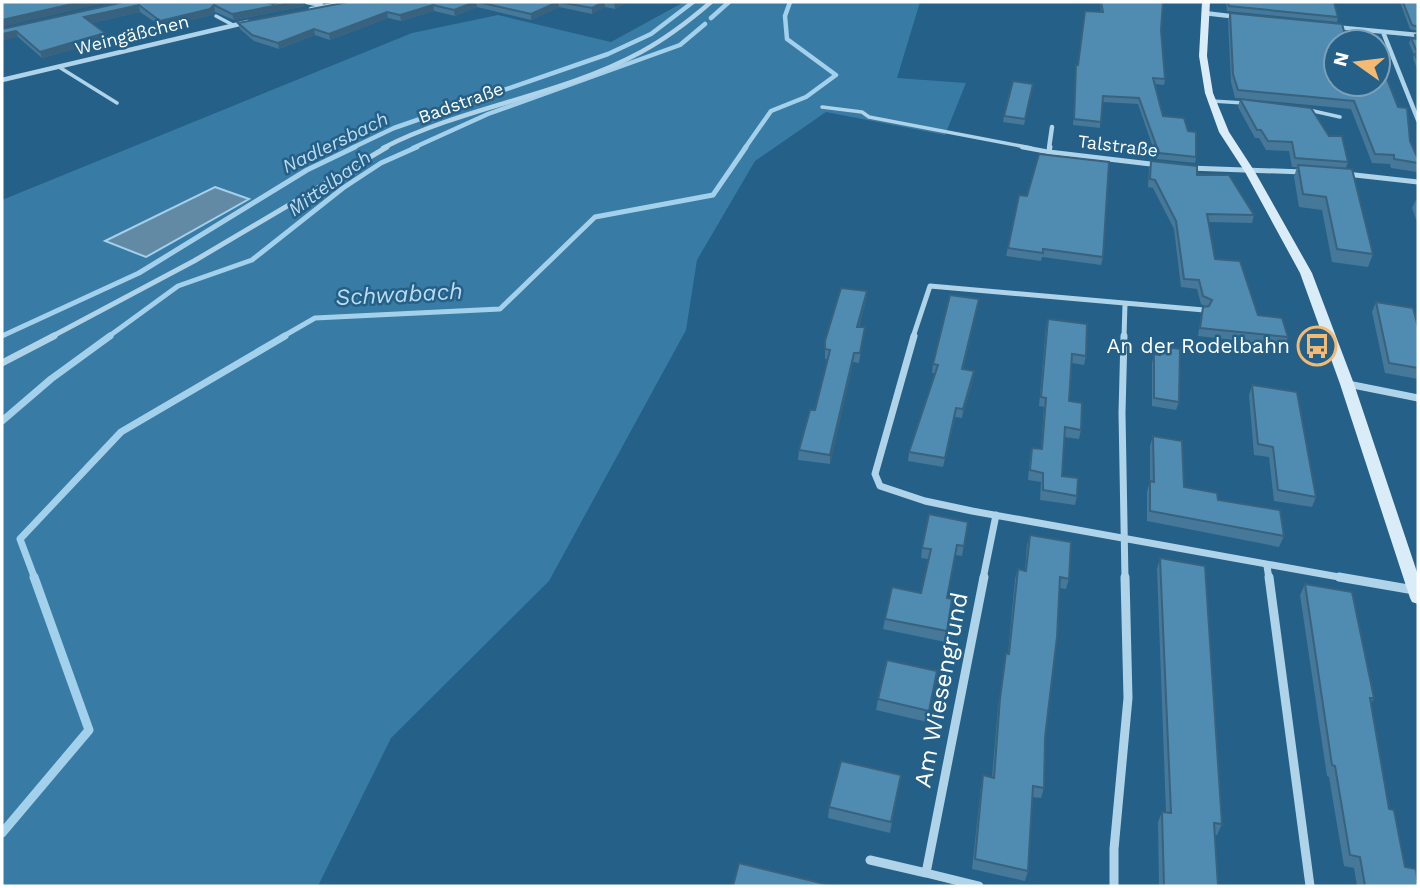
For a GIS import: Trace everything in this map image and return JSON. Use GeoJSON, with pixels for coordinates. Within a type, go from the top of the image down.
{"type":"FeatureCollection","features":[{"type":"Feature","properties":{"kind":"main road"},"geometry":{"type":"LineString","coordinates":[[1205,8],[1203,56],[1212,101],[1224,132],[1250,172],[1306,272],[1347,384],[1416,594]]}},
{"type":"Feature","properties":{"kind":"street"},"geometry":{"type":"LineString","coordinates":[[307,2],[325,6]]}},
{"type":"Feature","properties":{"kind":"street"},"geometry":{"type":"LineString","coordinates":[[298,12],[352,2]]}},
{"type":"Feature","properties":{"kind":"street","name":"Badstraße"},"geometry":{"type":"LineString","coordinates":[[2,363],[220,247],[301,194],[392,144],[645,51],[692,20],[711,2]]}},
{"type":"Feature","properties":{"kind":"street"},"geometry":{"type":"LineString","coordinates":[[1205,8],[1244,18]]}},
{"type":"Feature","properties":{"kind":"street","name":"Weingäßchen"},"geometry":{"type":"LineString","coordinates":[[2,80],[259,20]]}},
{"type":"Feature","properties":{"kind":"street"},"geometry":{"type":"LineString","coordinates":[[1332,27],[1342,28]]}},
{"type":"Feature","properties":{"kind":"street"},"geometry":{"type":"LineString","coordinates":[[1392,33],[1418,35]]}},
{"type":"Feature","properties":{"kind":"street"},"geometry":{"type":"LineString","coordinates":[[1392,52],[1418,120]]}},
{"type":"Feature","properties":{"kind":"street"},"geometry":{"type":"LineString","coordinates":[[2,75],[13,78]]}},
{"type":"Feature","properties":{"kind":"street"},"geometry":{"type":"LineString","coordinates":[[1410,98],[1418,99]]}},
{"type":"Feature","properties":{"kind":"street","name":"Talstraße"},"geometry":{"type":"LineString","coordinates":[[1052,127],[1049,152],[1167,166]]}},
{"type":"Feature","properties":{"kind":"street","name":"Talstraße"},"geometry":{"type":"LineString","coordinates":[[1180,167],[1316,173]]}},
{"type":"Feature","properties":{"kind":"street"},"geometry":{"type":"LineString","coordinates":[[1341,174],[1418,182]]}},
{"type":"Feature","properties":{"kind":"street"},"geometry":{"type":"LineString","coordinates":[[1204,310],[930,286],[903,369],[879,458],[875,474],[880,486],[905,496],[996,515],[1416,594]]}},
{"type":"Feature","properties":{"kind":"street"},"geometry":{"type":"LineString","coordinates":[[1114,886],[1114,849],[1128,698],[1122,413],[1125,304]]}},
{"type":"Feature","properties":{"kind":"street"},"geometry":{"type":"LineString","coordinates":[[1347,384],[1418,398]]}},
{"type":"Feature","properties":{"kind":"street","name":"Am Wiesengrund"},"geometry":{"type":"LineString","coordinates":[[926,873],[996,515]]}},
{"type":"Feature","properties":{"kind":"street"},"geometry":{"type":"LineString","coordinates":[[1267,566],[1310,886]]}},
{"type":"Feature","properties":{"kind":"street"},"geometry":{"type":"LineString","coordinates":[[870,860],[979,886]]}},
{"type":"Feature","properties":{"kind":"lane"},"geometry":{"type":"LineString","coordinates":[[216,16],[233,25]]}},
{"type":"Feature","properties":{"kind":"lane"},"geometry":{"type":"LineString","coordinates":[[59,67],[117,103]]}},
{"type":"Feature","properties":{"kind":"lane"},"geometry":{"type":"LineString","coordinates":[[1212,101],[1252,103]]}},
{"type":"Feature","properties":{"kind":"lane"},"geometry":{"type":"LineString","coordinates":[[821,107],[1049,152]]}},
{"type":"Feature","properties":{"kind":"lane"},"geometry":{"type":"LineString","coordinates":[[1300,108],[1340,117]]}},
{"type":"Feature","properties":{"kind":"shaded area"},"geometry":{"type":"Polygon","coordinates":[[[684,2],[920,2],[897,78],[966,83],[945,135],[826,112],[755,161],[697,260],[686,330],[549,581],[391,738],[318,886],[2,886],[2,200],[412,33],[498,15],[611,42],[684,2]]]}},
{"type":"Feature","properties":{"kind":"shaded area"},"geometry":{"type":"Polygon","coordinates":[[[215,187],[249,199],[146,257],[105,241],[215,187]]]}},
{"type":"Feature","properties":{"kind":"building"},"geometry":{"type":"Polygon","coordinates":[[[2,2],[81,2],[2,20],[2,2]]]}},
{"type":"Feature","properties":{"kind":"building"},"geometry":{"type":"Polygon","coordinates":[[[124,2],[295,2],[232,14],[214,5],[210,9],[160,21],[139,5],[84,17],[105,33],[40,52],[16,31],[2,34],[2,29],[124,2]]]}},
{"type":"Feature","properties":{"kind":"building"},"geometry":{"type":"Polygon","coordinates":[[[348,2],[475,2],[454,10],[433,5],[400,15],[387,12],[329,34],[314,29],[278,43],[252,35],[238,23],[348,2]]]}},
{"type":"Feature","properties":{"kind":"building"},"geometry":{"type":"Polygon","coordinates":[[[478,2],[558,2],[531,14],[478,2]]]}},
{"type":"Feature","properties":{"kind":"building"},"geometry":{"type":"Polygon","coordinates":[[[559,2],[604,2],[592,8],[559,2]]]}},
{"type":"Feature","properties":{"kind":"building"},"geometry":{"type":"Polygon","coordinates":[[[1101,2],[1163,2],[1161,30],[1165,79],[1153,78],[1163,116],[1184,118],[1188,131],[1196,132],[1196,157],[1159,153],[1139,98],[1103,96],[1101,122],[1074,119],[1076,65],[1085,11],[1103,12],[1101,2]]]}},
{"type":"Feature","properties":{"kind":"building"},"geometry":{"type":"Polygon","coordinates":[[[1228,2],[1334,2],[1338,17],[1229,6],[1228,2]]]}},
{"type":"Feature","properties":{"kind":"building"},"geometry":{"type":"Polygon","coordinates":[[[1403,2],[1418,2],[1418,27],[1412,25],[1403,2]]]}},
{"type":"Feature","properties":{"kind":"building"},"geometry":{"type":"Polygon","coordinates":[[[1230,13],[1342,24],[1343,28],[1322,28],[1322,98],[1238,90],[1233,74],[1230,13]]]}},
{"type":"Feature","properties":{"kind":"building"},"geometry":{"type":"Polygon","coordinates":[[[1418,34],[1418,54],[1411,38],[1417,39],[1415,35],[1418,34]]]}},
{"type":"Feature","properties":{"kind":"building"},"geometry":{"type":"Polygon","coordinates":[[[1013,81],[1033,84],[1025,119],[1004,116],[1013,81]]]}},
{"type":"Feature","properties":{"kind":"building"},"geometry":{"type":"Polygon","coordinates":[[[1392,92],[1398,107],[1407,108],[1410,141],[1418,163],[1394,159],[1394,155],[1375,154],[1354,101],[1322,98],[1392,98],[1392,92]]]}},
{"type":"Feature","properties":{"kind":"building"},"geometry":{"type":"Polygon","coordinates":[[[1240,99],[1311,108],[1329,136],[1342,136],[1348,162],[1295,158],[1292,142],[1268,141],[1261,130],[1257,130],[1240,99]]]}},
{"type":"Feature","properties":{"kind":"building"},"geometry":{"type":"Polygon","coordinates":[[[1039,154],[1109,162],[1103,257],[1043,249],[1043,253],[1008,248],[1019,195],[1027,196],[1039,154]]]}},
{"type":"Feature","properties":{"kind":"building"},"geometry":{"type":"Polygon","coordinates":[[[1151,161],[1197,166],[1197,175],[1229,175],[1254,215],[1207,214],[1215,259],[1240,261],[1258,315],[1282,318],[1288,337],[1200,328],[1203,307],[1209,306],[1212,300],[1203,296],[1199,280],[1184,279],[1176,221],[1155,180],[1150,179],[1151,161]]]}},
{"type":"Feature","properties":{"kind":"building"},"geometry":{"type":"Polygon","coordinates":[[[1298,165],[1352,169],[1373,254],[1337,249],[1326,197],[1303,194],[1298,165]]]}},
{"type":"Feature","properties":{"kind":"building"},"geometry":{"type":"Polygon","coordinates":[[[841,288],[867,291],[857,327],[865,327],[860,353],[854,353],[830,455],[799,450],[810,410],[815,410],[830,350],[825,349],[825,341],[841,288]]]}},
{"type":"Feature","properties":{"kind":"building"},"geometry":{"type":"Polygon","coordinates":[[[950,295],[979,299],[962,369],[974,371],[963,409],[956,408],[945,458],[909,452],[938,365],[933,364],[950,295]]]}},
{"type":"Feature","properties":{"kind":"building"},"geometry":{"type":"Polygon","coordinates":[[[1376,302],[1413,308],[1418,327],[1418,368],[1389,363],[1376,302]]]}},
{"type":"Feature","properties":{"kind":"building"},"geometry":{"type":"Polygon","coordinates":[[[1048,319],[1087,324],[1086,356],[1072,354],[1069,401],[1082,403],[1081,430],[1065,427],[1062,476],[1078,478],[1077,496],[1043,490],[1043,473],[1030,470],[1032,448],[1042,449],[1046,398],[1041,397],[1048,319]]]}},
{"type":"Feature","properties":{"kind":"building"},"geometry":{"type":"Polygon","coordinates":[[[1159,346],[1180,349],[1179,402],[1154,398],[1154,354],[1160,355],[1159,346]]]}},
{"type":"Feature","properties":{"kind":"building"},"geometry":{"type":"Polygon","coordinates":[[[1252,385],[1297,392],[1316,497],[1278,490],[1273,447],[1258,444],[1252,385]]]}},
{"type":"Feature","properties":{"kind":"building"},"geometry":{"type":"Polygon","coordinates":[[[1153,436],[1182,441],[1184,487],[1217,493],[1218,500],[1280,510],[1284,536],[1150,511],[1150,481],[1154,482],[1153,436]]]}},
{"type":"Feature","properties":{"kind":"building"},"geometry":{"type":"Polygon","coordinates":[[[929,514],[968,522],[964,546],[957,545],[947,598],[952,599],[947,631],[885,619],[892,587],[921,593],[931,549],[922,548],[929,514]]]}},
{"type":"Feature","properties":{"kind":"building"},"geometry":{"type":"Polygon","coordinates":[[[1030,535],[1071,542],[1069,579],[1060,577],[1057,637],[1045,737],[1044,788],[1033,786],[1028,871],[975,859],[983,775],[994,778],[1000,698],[1006,653],[1009,654],[1018,569],[1026,571],[1030,535]]]}},
{"type":"Feature","properties":{"kind":"building"},"geometry":{"type":"Polygon","coordinates":[[[1160,558],[1205,566],[1222,824],[1214,823],[1218,886],[1164,886],[1162,812],[1171,813],[1160,558]]]}},
{"type":"Feature","properties":{"kind":"building"},"geometry":{"type":"Polygon","coordinates":[[[1305,584],[1352,592],[1374,698],[1370,698],[1389,809],[1394,810],[1405,867],[1416,869],[1418,886],[1365,886],[1360,857],[1350,855],[1335,766],[1332,765],[1305,584]]]}},
{"type":"Feature","properties":{"kind":"building"},"geometry":{"type":"Polygon","coordinates":[[[887,660],[937,671],[929,711],[878,699],[887,660]]]}},
{"type":"Feature","properties":{"kind":"building"},"geometry":{"type":"Polygon","coordinates":[[[841,761],[901,775],[891,822],[829,807],[841,761]]]}},
{"type":"Feature","properties":{"kind":"building"},"geometry":{"type":"Polygon","coordinates":[[[739,863],[833,886],[733,886],[739,863]]]}},
{"type":"Feature","properties":{"kind":"waterway","name":"Nadlersbach"},"geometry":{"type":"LineString","coordinates":[[352,148],[394,128],[608,54],[651,34],[693,2]]}},
{"type":"Feature","properties":{"kind":"waterway","name":"Mittelbach"},"geometry":{"type":"LineString","coordinates":[[711,18],[729,2]]}},
{"type":"Feature","properties":{"kind":"waterway","name":"Schwabach"},"geometry":{"type":"LineString","coordinates":[[745,148],[771,111],[806,97],[836,75],[787,39],[785,16],[790,2]]}},
{"type":"Feature","properties":{"kind":"waterway","name":"Mittelbach"},"geometry":{"type":"LineString","coordinates":[[413,148],[488,114],[680,45],[705,24]]}},
{"type":"Feature","properties":{"kind":"waterway","name":"Nadlersbach"},"geometry":{"type":"LineString","coordinates":[[2,336],[139,273],[307,170],[355,147]]}},
{"type":"Feature","properties":{"kind":"waterway","name":"Mittelbach"},"geometry":{"type":"LineString","coordinates":[[108,337],[178,286],[252,260],[343,188],[381,163],[417,147]]}},
{"type":"Feature","properties":{"kind":"waterway","name":"Schwabach"},"geometry":{"type":"LineString","coordinates":[[282,337],[315,318],[500,309],[595,217],[713,195],[746,147]]}},
{"type":"Feature","properties":{"kind":"waterway","name":"Mittelbach"},"geometry":{"type":"LineString","coordinates":[[2,421],[51,379],[110,336]]}},
{"type":"Feature","properties":{"kind":"waterway","name":"Schwabach"},"geometry":{"type":"LineString","coordinates":[[35,579],[20,539],[121,432],[285,336]]}},
{"type":"Feature","properties":{"kind":"waterway","name":"Schwabach"},"geometry":{"type":"LineString","coordinates":[[2,833],[89,730],[34,577]]}},
{"type":"Feature","properties":{"kind":"place","name":"An der Rodelbahn"},"geometry":{"type":"Point","coordinates":[1317,346]}}]}
